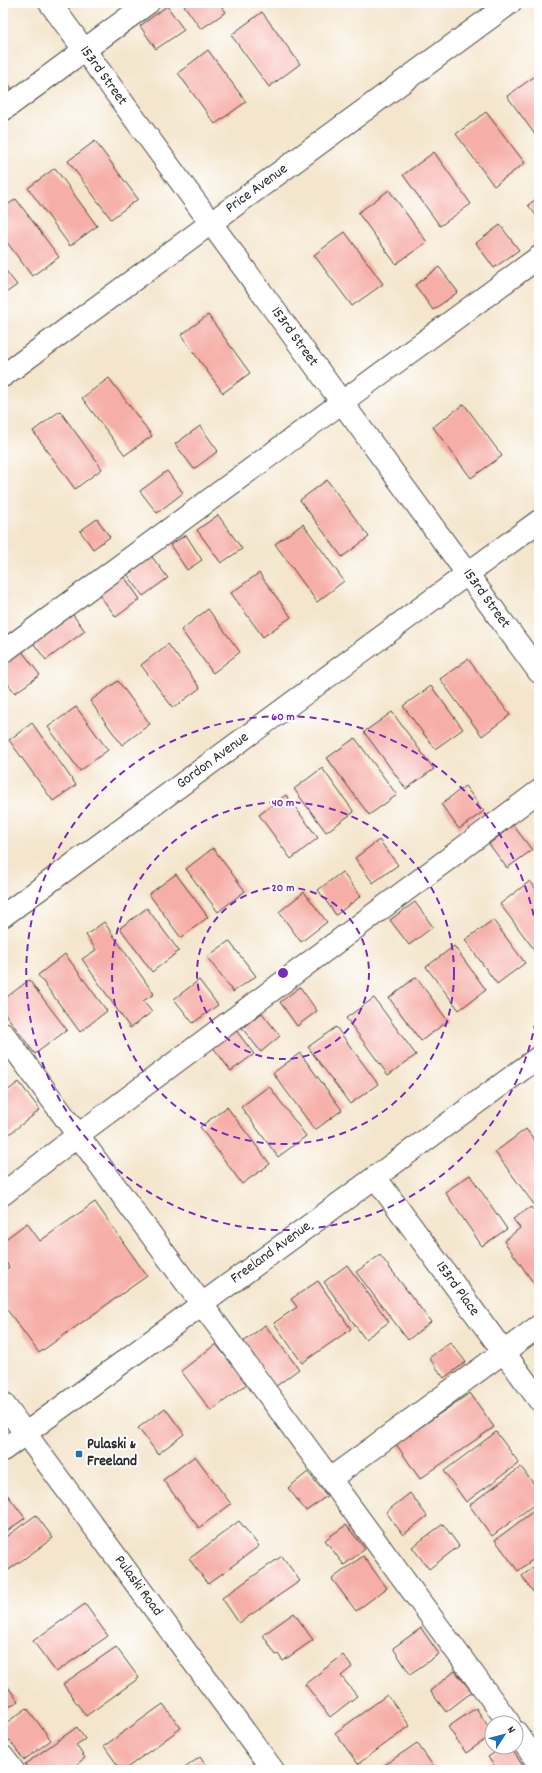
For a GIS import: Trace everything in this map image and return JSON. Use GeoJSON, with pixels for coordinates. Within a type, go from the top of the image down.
{"type":"FeatureCollection","features":[{"type":"Feature","properties":{"kind":"street","name":"153rd Street"},"geometry":{"type":"LineString","coordinates":[[50,3],[539,672]]}},
{"type":"Feature","properties":{"kind":"street"},"geometry":{"type":"LineString","coordinates":[[3,110],[148,3]]}},
{"type":"Feature","properties":{"kind":"street","name":"Price Avenue"},"geometry":{"type":"LineString","coordinates":[[3,376],[510,3]]}},
{"type":"Feature","properties":{"kind":"street"},"geometry":{"type":"LineString","coordinates":[[3,652],[539,257]]}},
{"type":"Feature","properties":{"kind":"street","name":"Gordon Avenue"},"geometry":{"type":"LineString","coordinates":[[3,916],[539,521]]}},
{"type":"Feature","properties":{"kind":"street"},"geometry":{"type":"LineString","coordinates":[[3,1194],[78,1136],[539,791]]}},
{"type":"Feature","properties":{"kind":"street"},"geometry":{"type":"LineString","coordinates":[[3,1033],[503,1715]]}},
{"type":"Feature","properties":{"kind":"street","name":"Freeland Avenue"},"geometry":{"type":"LineString","coordinates":[[3,1450],[539,1057]]}},
{"type":"Feature","properties":{"kind":"street","name":"153rd Place"},"geometry":{"type":"LineString","coordinates":[[375,1177],[539,1400]]}},
{"type":"Feature","properties":{"kind":"street"},"geometry":{"type":"LineString","coordinates":[[330,1479],[539,1326]]}},
{"type":"Feature","properties":{"kind":"street","name":"Pulaski Road"},"geometry":{"type":"LineString","coordinates":[[3,1403],[273,1770]]}},
{"type":"Feature","properties":{"kind":"street"},"geometry":{"type":"LineString","coordinates":[[524,1743],[539,1764]]}},
{"type":"Feature","properties":{"kind":"street"},"geometry":{"type":"LineString","coordinates":[[3,1756],[13,1770]]}},
{"type":"Feature","properties":{"kind":"building"},"geometry":{"type":"Polygon","coordinates":[[[219,3],[226,12],[201,29],[183,4],[219,3]]]}},
{"type":"Feature","properties":{"kind":"building"},"geometry":{"type":"Polygon","coordinates":[[[167,6],[184,30],[156,49],[140,26],[167,6]]]}},
{"type":"Feature","properties":{"kind":"building"},"geometry":{"type":"Polygon","coordinates":[[[262,12],[300,64],[269,87],[231,35],[262,12]]]}},
{"type":"Feature","properties":{"kind":"building"},"geometry":{"type":"Polygon","coordinates":[[[208,50],[246,102],[215,124],[178,73],[208,50]]]}},
{"type":"Feature","properties":{"kind":"building"},"geometry":{"type":"Polygon","coordinates":[[[538,74],[539,76],[539,140],[507,96],[538,74]]]}},
{"type":"Feature","properties":{"kind":"building"},"geometry":{"type":"Polygon","coordinates":[[[3,76],[13,90],[3,98],[3,76]]]}},
{"type":"Feature","properties":{"kind":"building"},"geometry":{"type":"Polygon","coordinates":[[[486,112],[525,163],[494,186],[456,134],[486,112]]]}},
{"type":"Feature","properties":{"kind":"building"},"geometry":{"type":"Polygon","coordinates":[[[95,141],[138,199],[111,219],[68,161],[95,141]]]}},
{"type":"Feature","properties":{"kind":"building"},"geometry":{"type":"Polygon","coordinates":[[[434,152],[471,204],[440,226],[403,175],[434,152]]]}},
{"type":"Feature","properties":{"kind":"building"},"geometry":{"type":"Polygon","coordinates":[[[55,168],[97,226],[70,246],[28,188],[55,168]]]}},
{"type":"Feature","properties":{"kind":"building"},"geometry":{"type":"Polygon","coordinates":[[[389,190],[427,242],[396,264],[358,213],[389,190]]]}},
{"type":"Feature","properties":{"kind":"building"},"geometry":{"type":"Polygon","coordinates":[[[539,197],[539,219],[528,205],[539,197]]]}},
{"type":"Feature","properties":{"kind":"building"},"geometry":{"type":"Polygon","coordinates":[[[16,199],[59,257],[32,276],[3,237],[3,208],[16,199]]]}},
{"type":"Feature","properties":{"kind":"building"},"geometry":{"type":"Polygon","coordinates":[[[500,225],[519,250],[494,268],[476,243],[500,225]]]}},
{"type":"Feature","properties":{"kind":"building"},"geometry":{"type":"Polygon","coordinates":[[[345,232],[383,284],[352,306],[314,255],[345,232]]]}},
{"type":"Feature","properties":{"kind":"building"},"geometry":{"type":"Polygon","coordinates":[[[3,267],[17,285],[3,295],[3,267]]]}},
{"type":"Feature","properties":{"kind":"building"},"geometry":{"type":"Polygon","coordinates":[[[439,267],[458,292],[433,310],[415,285],[439,267]]]}},
{"type":"Feature","properties":{"kind":"building"},"geometry":{"type":"Polygon","coordinates":[[[208,315],[250,373],[223,393],[181,335],[208,315]]]}},
{"type":"Feature","properties":{"kind":"building"},"geometry":{"type":"Polygon","coordinates":[[[109,378],[152,436],[125,455],[82,398],[109,378]]]}},
{"type":"Feature","properties":{"kind":"building"},"geometry":{"type":"Polygon","coordinates":[[[464,404],[502,456],[471,478],[433,427],[464,404]]]}},
{"type":"Feature","properties":{"kind":"building"},"geometry":{"type":"Polygon","coordinates":[[[60,411],[102,469],[75,489],[33,431],[60,411]]]}},
{"type":"Feature","properties":{"kind":"building"},"geometry":{"type":"Polygon","coordinates":[[[200,426],[218,451],[194,469],[175,444],[200,426]]]}},
{"type":"Feature","properties":{"kind":"building"},"geometry":{"type":"Polygon","coordinates":[[[167,471],[183,493],[157,513],[140,491],[167,471]]]}},
{"type":"Feature","properties":{"kind":"building"},"geometry":{"type":"Polygon","coordinates":[[[327,480],[369,537],[342,557],[300,500],[327,480]]]}},
{"type":"Feature","properties":{"kind":"building"},"geometry":{"type":"Polygon","coordinates":[[[218,515],[242,549],[221,563],[197,530],[218,515]]]}},
{"type":"Feature","properties":{"kind":"building"},"geometry":{"type":"Polygon","coordinates":[[[97,519],[110,537],[93,549],[80,531],[97,519]]]}},
{"type":"Feature","properties":{"kind":"building"},"geometry":{"type":"Polygon","coordinates":[[[303,524],[344,581],[317,602],[275,544],[303,524]]]}},
{"type":"Feature","properties":{"kind":"building"},"geometry":{"type":"Polygon","coordinates":[[[186,535],[202,560],[187,570],[170,545],[186,535]]]}},
{"type":"Feature","properties":{"kind":"building"},"geometry":{"type":"Polygon","coordinates":[[[149,553],[168,578],[143,596],[125,571],[149,553]]]}},
{"type":"Feature","properties":{"kind":"building"},"geometry":{"type":"Polygon","coordinates":[[[259,573],[291,617],[263,637],[231,593],[259,573]]]}},
{"type":"Feature","properties":{"kind":"building"},"geometry":{"type":"Polygon","coordinates":[[[122,574],[140,599],[116,617],[97,592],[122,574]]]}},
{"type":"Feature","properties":{"kind":"building"},"geometry":{"type":"Polygon","coordinates":[[[208,609],[240,652],[213,673],[181,630],[208,609]]]}},
{"type":"Feature","properties":{"kind":"building"},"geometry":{"type":"Polygon","coordinates":[[[70,611],[85,631],[46,660],[31,640],[70,611]]]}},
{"type":"Feature","properties":{"kind":"building"},"geometry":{"type":"Polygon","coordinates":[[[168,644],[200,688],[173,708],[141,665],[168,644]]]}},
{"type":"Feature","properties":{"kind":"building"},"geometry":{"type":"Polygon","coordinates":[[[21,650],[40,675],[15,693],[3,677],[3,663],[21,650]]]}},
{"type":"Feature","properties":{"kind":"building"},"geometry":{"type":"Polygon","coordinates":[[[468,659],[510,715],[482,736],[440,679],[468,659]]]}},
{"type":"Feature","properties":{"kind":"building"},"geometry":{"type":"Polygon","coordinates":[[[118,681],[150,724],[122,745],[90,701],[118,681]]]}},
{"type":"Feature","properties":{"kind":"building"},"geometry":{"type":"Polygon","coordinates":[[[431,686],[463,729],[435,749],[403,706],[431,686]]]}},
{"type":"Feature","properties":{"kind":"building"},"geometry":{"type":"Polygon","coordinates":[[[76,707],[108,750],[80,771],[48,727],[76,707]]]}},
{"type":"Feature","properties":{"kind":"building"},"geometry":{"type":"Polygon","coordinates":[[[392,712],[434,769],[406,789],[364,732],[392,712]]]}},
{"type":"Feature","properties":{"kind":"building"},"geometry":{"type":"Polygon","coordinates":[[[32,723],[76,785],[53,801],[9,740],[32,723]]]}},
{"type":"Feature","properties":{"kind":"building"},"geometry":{"type":"Polygon","coordinates":[[[355,738],[397,795],[369,815],[327,758],[355,738]]]}},
{"type":"Feature","properties":{"kind":"building"},"geometry":{"type":"Polygon","coordinates":[[[322,768],[354,812],[326,832],[294,789],[322,768]]]}},
{"type":"Feature","properties":{"kind":"building"},"geometry":{"type":"Polygon","coordinates":[[[465,786],[484,811],[459,829],[441,804],[465,786]]]}},
{"type":"Feature","properties":{"kind":"building"},"geometry":{"type":"Polygon","coordinates":[[[286,795],[318,838],[291,859],[259,815],[286,795]]]}},
{"type":"Feature","properties":{"kind":"building"},"geometry":{"type":"Polygon","coordinates":[[[513,825],[532,850],[507,868],[489,844],[513,825]]]}},
{"type":"Feature","properties":{"kind":"building"},"geometry":{"type":"Polygon","coordinates":[[[379,840],[398,865],[373,883],[355,858],[379,840]]]}},
{"type":"Feature","properties":{"kind":"building"},"geometry":{"type":"Polygon","coordinates":[[[213,848],[245,891],[218,912],[186,869],[213,848]]]}},
{"type":"Feature","properties":{"kind":"building"},"geometry":{"type":"Polygon","coordinates":[[[342,872],[361,896],[336,915],[318,890],[342,872]]]}},
{"type":"Feature","properties":{"kind":"building"},"geometry":{"type":"Polygon","coordinates":[[[176,874],[208,917],[181,938],[149,894],[176,874]]]}},
{"type":"Feature","properties":{"kind":"building"},"geometry":{"type":"Polygon","coordinates":[[[530,881],[539,893],[539,956],[500,904],[530,881]]]}},
{"type":"Feature","properties":{"kind":"building"},"geometry":{"type":"Polygon","coordinates":[[[304,892],[327,922],[301,942],[279,912],[304,892]]]}},
{"type":"Feature","properties":{"kind":"building"},"geometry":{"type":"Polygon","coordinates":[[[415,902],[433,927],[409,945],[390,920],[415,902]]]}},
{"type":"Feature","properties":{"kind":"building"},"geometry":{"type":"Polygon","coordinates":[[[147,908],[179,951],[152,972],[120,928],[147,908]]]}},
{"type":"Feature","properties":{"kind":"building"},"geometry":{"type":"Polygon","coordinates":[[[493,920],[525,963],[497,984],[465,940],[493,920]]]}},
{"type":"Feature","properties":{"kind":"building"},"geometry":{"type":"Polygon","coordinates":[[[104,922],[154,994],[143,1001],[152,1012],[130,1028],[82,959],[96,950],[86,935],[104,922]]]}},
{"type":"Feature","properties":{"kind":"building"},"geometry":{"type":"Polygon","coordinates":[[[229,941],[256,976],[233,992],[207,957],[229,941]]]}},
{"type":"Feature","properties":{"kind":"building"},"geometry":{"type":"Polygon","coordinates":[[[454,946],[486,990],[459,1010],[426,967],[454,946]]]}},
{"type":"Feature","properties":{"kind":"building"},"geometry":{"type":"Polygon","coordinates":[[[65,954],[107,1011],[80,1032],[38,975],[65,954]]]}},
{"type":"Feature","properties":{"kind":"building"},"geometry":{"type":"Polygon","coordinates":[[[416,977],[448,1021],[421,1041],[389,998],[416,977]]]}},
{"type":"Feature","properties":{"kind":"building"},"geometry":{"type":"Polygon","coordinates":[[[29,980],[67,1030],[35,1054],[3,1011],[3,1000],[29,980]]]}},
{"type":"Feature","properties":{"kind":"building"},"geometry":{"type":"Polygon","coordinates":[[[199,980],[218,1005],[193,1023],[174,999],[199,980]]]}},
{"type":"Feature","properties":{"kind":"building"},"geometry":{"type":"Polygon","coordinates":[[[300,987],[317,1011],[297,1026],[280,1002],[300,987]]]}},
{"type":"Feature","properties":{"kind":"building"},"geometry":{"type":"Polygon","coordinates":[[[374,998],[416,1055],[388,1075],[346,1018],[374,998]]]}},
{"type":"Feature","properties":{"kind":"building"},"geometry":{"type":"Polygon","coordinates":[[[262,1013],[280,1036],[261,1052],[242,1028],[262,1013]]]}},
{"type":"Feature","properties":{"kind":"building"},"geometry":{"type":"Polygon","coordinates":[[[336,1027],[378,1084],[350,1104],[308,1047],[336,1027]]]}},
{"type":"Feature","properties":{"kind":"building"},"geometry":{"type":"Polygon","coordinates":[[[235,1029],[254,1054],[231,1071],[212,1046],[235,1029]]]}},
{"type":"Feature","properties":{"kind":"building"},"geometry":{"type":"Polygon","coordinates":[[[300,1053],[342,1110],[315,1130],[273,1073],[300,1053]]]}},
{"type":"Feature","properties":{"kind":"building"},"geometry":{"type":"Polygon","coordinates":[[[3,1073],[8,1080],[3,1084],[3,1073]]]}},
{"type":"Feature","properties":{"kind":"building"},"geometry":{"type":"Polygon","coordinates":[[[19,1082],[40,1110],[3,1139],[3,1094],[19,1082]]]}},
{"type":"Feature","properties":{"kind":"building"},"geometry":{"type":"Polygon","coordinates":[[[269,1086],[306,1136],[278,1157],[241,1107],[269,1086]]]}},
{"type":"Feature","properties":{"kind":"building"},"geometry":{"type":"Polygon","coordinates":[[[227,1107],[270,1164],[242,1184],[200,1127],[227,1107]]]}},
{"type":"Feature","properties":{"kind":"building"},"geometry":{"type":"Polygon","coordinates":[[[526,1129],[539,1146],[539,1211],[495,1152],[526,1129]]]}},
{"type":"Feature","properties":{"kind":"building"},"geometry":{"type":"Polygon","coordinates":[[[470,1175],[507,1229],[482,1246],[445,1192],[470,1175]]]}},
{"type":"Feature","properties":{"kind":"building"},"geometry":{"type":"Polygon","coordinates":[[[95,1202],[147,1276],[39,1353],[3,1304],[3,1272],[9,1267],[3,1258],[3,1241],[27,1223],[40,1241],[95,1202]]]}},
{"type":"Feature","properties":{"kind":"building"},"geometry":{"type":"Polygon","coordinates":[[[531,1207],[539,1218],[539,1282],[535,1285],[504,1241],[520,1228],[513,1219],[531,1207]]]}},
{"type":"Feature","properties":{"kind":"building"},"geometry":{"type":"Polygon","coordinates":[[[380,1255],[431,1322],[408,1340],[356,1272],[380,1255]]]}},
{"type":"Feature","properties":{"kind":"building"},"geometry":{"type":"Polygon","coordinates":[[[347,1265],[389,1322],[365,1339],[324,1282],[347,1265]]]}},
{"type":"Feature","properties":{"kind":"building"},"geometry":{"type":"Polygon","coordinates":[[[318,1281],[351,1329],[302,1363],[274,1323],[297,1307],[291,1299],[318,1281]]]}},
{"type":"Feature","properties":{"kind":"building"},"geometry":{"type":"Polygon","coordinates":[[[265,1325],[299,1369],[275,1387],[242,1343],[265,1325]]]}},
{"type":"Feature","properties":{"kind":"building"},"geometry":{"type":"Polygon","coordinates":[[[450,1342],[466,1362],[444,1378],[429,1358],[450,1342]]]}},
{"type":"Feature","properties":{"kind":"building"},"geometry":{"type":"Polygon","coordinates":[[[216,1344],[247,1384],[211,1411],[181,1371],[216,1344]]]}},
{"type":"Feature","properties":{"kind":"building"},"geometry":{"type":"Polygon","coordinates":[[[470,1393],[494,1427],[420,1479],[396,1444],[470,1393]]]}},
{"type":"Feature","properties":{"kind":"building"},"geometry":{"type":"Polygon","coordinates":[[[165,1408],[184,1434],[158,1454],[138,1428],[165,1408]]]}},
{"type":"Feature","properties":{"kind":"building"},"geometry":{"type":"Polygon","coordinates":[[[496,1432],[519,1463],[466,1502],[444,1471],[496,1432]]]}},
{"type":"Feature","properties":{"kind":"building"},"geometry":{"type":"Polygon","coordinates":[[[195,1456],[231,1504],[199,1528],[163,1480],[195,1456]]]}},
{"type":"Feature","properties":{"kind":"building"},"geometry":{"type":"Polygon","coordinates":[[[521,1467],[539,1491],[539,1501],[492,1536],[469,1505],[521,1467]]]}},
{"type":"Feature","properties":{"kind":"building"},"geometry":{"type":"Polygon","coordinates":[[[308,1472],[327,1496],[306,1511],[288,1488],[308,1472]]]}},
{"type":"Feature","properties":{"kind":"building"},"geometry":{"type":"Polygon","coordinates":[[[6,1493],[25,1518],[3,1534],[3,1495],[6,1493]]]}},
{"type":"Feature","properties":{"kind":"building"},"geometry":{"type":"Polygon","coordinates":[[[410,1493],[427,1516],[403,1535],[386,1512],[410,1493]]]}},
{"type":"Feature","properties":{"kind":"building"},"geometry":{"type":"Polygon","coordinates":[[[539,1507],[539,1555],[518,1571],[495,1540],[539,1507]]]}},
{"type":"Feature","properties":{"kind":"building"},"geometry":{"type":"Polygon","coordinates":[[[36,1515],[53,1538],[3,1574],[3,1539],[36,1515]]]}},
{"type":"Feature","properties":{"kind":"building"},"geometry":{"type":"Polygon","coordinates":[[[239,1521],[259,1546],[208,1584],[189,1559],[239,1521]]]}},
{"type":"Feature","properties":{"kind":"building"},"geometry":{"type":"Polygon","coordinates":[[[443,1524],[459,1546],[429,1569],[412,1547],[443,1524]]]}},
{"type":"Feature","properties":{"kind":"building"},"geometry":{"type":"Polygon","coordinates":[[[346,1525],[365,1549],[344,1565],[325,1540],[346,1525]]]}},
{"type":"Feature","properties":{"kind":"building"},"geometry":{"type":"Polygon","coordinates":[[[282,1556],[300,1581],[239,1623],[222,1598],[282,1556]]]}},
{"type":"Feature","properties":{"kind":"building"},"geometry":{"type":"Polygon","coordinates":[[[363,1556],[387,1588],[356,1611],[332,1579],[363,1556]]]}},
{"type":"Feature","properties":{"kind":"building"},"geometry":{"type":"Polygon","coordinates":[[[539,1563],[539,1600],[522,1576],[539,1563]]]}},
{"type":"Feature","properties":{"kind":"building"},"geometry":{"type":"Polygon","coordinates":[[[85,1604],[108,1636],[56,1672],[33,1641],[85,1604]]]}},
{"type":"Feature","properties":{"kind":"building"},"geometry":{"type":"Polygon","coordinates":[[[294,1613],[313,1640],[283,1661],[278,1654],[276,1655],[263,1635],[294,1613]]]}},
{"type":"Feature","properties":{"kind":"building"},"geometry":{"type":"Polygon","coordinates":[[[421,1628],[439,1654],[410,1674],[393,1648],[421,1628]]]}},
{"type":"Feature","properties":{"kind":"building"},"geometry":{"type":"Polygon","coordinates":[[[116,1647],[139,1678],[86,1716],[63,1684],[116,1647]]]}},
{"type":"Feature","properties":{"kind":"building"},"geometry":{"type":"Polygon","coordinates":[[[343,1655],[352,1667],[341,1676],[357,1696],[330,1717],[305,1684],[343,1655]]]}},
{"type":"Feature","properties":{"kind":"building"},"geometry":{"type":"Polygon","coordinates":[[[455,1671],[472,1692],[446,1712],[430,1691],[455,1671]]]}},
{"type":"Feature","properties":{"kind":"building"},"geometry":{"type":"Polygon","coordinates":[[[3,1680],[18,1701],[3,1711],[3,1680]]]}},
{"type":"Feature","properties":{"kind":"building"},"geometry":{"type":"Polygon","coordinates":[[[387,1695],[410,1726],[358,1764],[335,1733],[387,1695]]]}},
{"type":"Feature","properties":{"kind":"building"},"geometry":{"type":"Polygon","coordinates":[[[163,1704],[181,1728],[124,1770],[121,1770],[104,1746],[163,1704]]]}},
{"type":"Feature","properties":{"kind":"building"},"geometry":{"type":"Polygon","coordinates":[[[27,1708],[51,1740],[24,1760],[3,1732],[3,1725],[27,1708]]]}},
{"type":"Feature","properties":{"kind":"building"},"geometry":{"type":"Polygon","coordinates":[[[476,1708],[484,1720],[484,1741],[466,1753],[448,1727],[476,1708]]]}},
{"type":"Feature","properties":{"kind":"building"},"geometry":{"type":"Polygon","coordinates":[[[77,1727],[85,1739],[76,1745],[85,1758],[69,1770],[29,1770],[25,1764],[77,1727]]]}},
{"type":"Feature","properties":{"kind":"building"},"geometry":{"type":"Polygon","coordinates":[[[417,1743],[436,1770],[377,1770],[417,1743]]]}},
{"type":"Feature","properties":{"kind":"building"},"geometry":{"type":"Polygon","coordinates":[[[491,1755],[516,1755],[526,1770],[497,1770],[488,1757],[491,1755]]]}},
{"type":"Feature","properties":{"kind":"building"},"geometry":{"type":"Polygon","coordinates":[[[200,1757],[209,1770],[182,1770],[200,1757]]]}},
{"type":"Feature","properties":{"kind":"place","name":"Pulaski & Freeland"},"geometry":{"type":"Point","coordinates":[79,1454]}}]}
